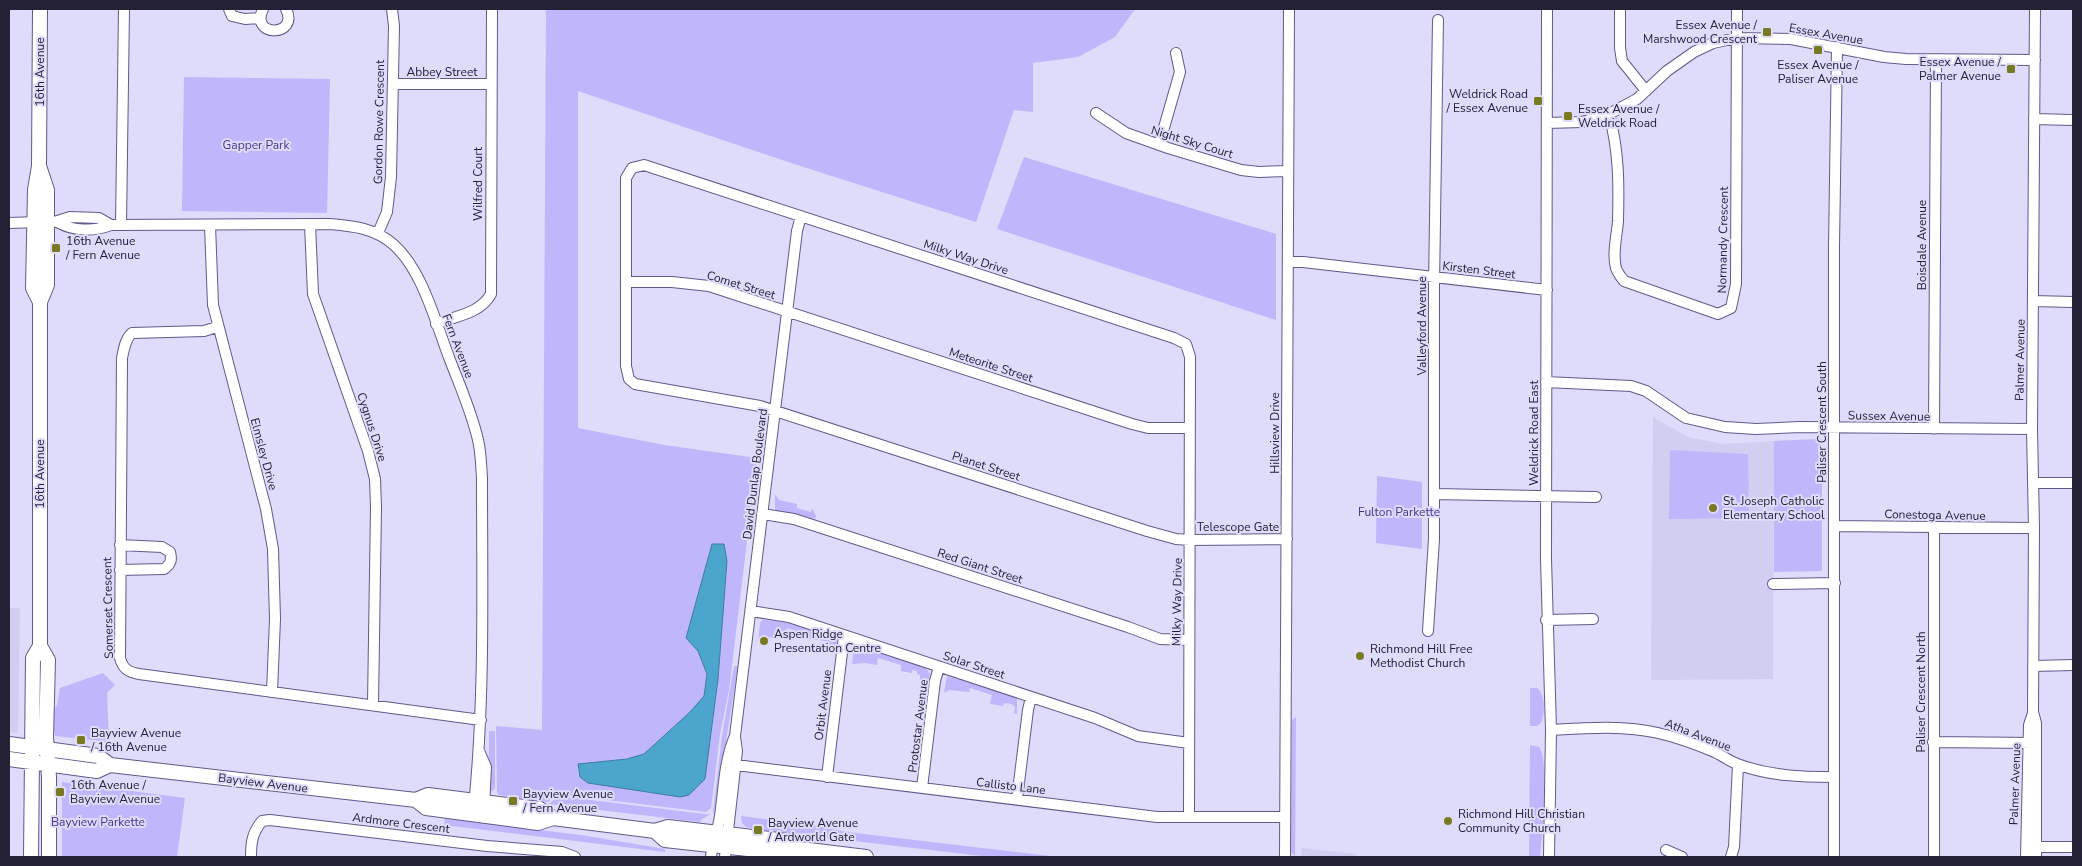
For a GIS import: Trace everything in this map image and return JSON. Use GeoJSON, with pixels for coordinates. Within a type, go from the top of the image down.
{"type":"FeatureCollection","features":[{"type":"Feature","properties":{"kind":"main road","name":"16th Avenue"},"geometry":{"type":"LineString","coordinates":[[40,9],[39,166],[47,190],[47,285],[40,302],[40,646],[48,660],[46,765],[49,777],[49,857]]}},
{"type":"Feature","properties":{"kind":"main road","name":"16th Avenue"},"geometry":{"type":"LineString","coordinates":[[31,857],[33,658],[40,646]]}},
{"type":"Feature","properties":{"kind":"main road","name":"Bayview Avenue"},"geometry":{"type":"LineString","coordinates":[[9,744],[98,756],[110,765],[416,800],[426,808],[479,808],[538,823],[553,818],[655,831],[665,840],[786,854],[802,850],[866,857]]}},
{"type":"Feature","properties":{"kind":"main road","name":"Bayview Avenue"},"geometry":{"type":"LineString","coordinates":[[9,760],[97,772],[110,765]]}},
{"type":"Feature","properties":{"kind":"street"},"geometry":{"type":"LineString","coordinates":[[116,225],[124,9]]}},
{"type":"Feature","properties":{"kind":"street"},"geometry":{"type":"LineString","coordinates":[[229,9],[232,16],[238,18],[261,14],[264,27],[272,31],[285,26],[288,18],[286,9]]}},
{"type":"Feature","properties":{"kind":"street","name":"Gordon Rowe Crescent"},"geometry":{"type":"LineString","coordinates":[[378,233],[389,202],[394,26],[392,9]]}},
{"type":"Feature","properties":{"kind":"street","name":"Wilfred Court"},"geometry":{"type":"LineString","coordinates":[[436,324],[480,307],[487,301],[490,294],[492,9]]}},
{"type":"Feature","properties":{"kind":"street","name":"Hillsview Drive"},"geometry":{"type":"LineString","coordinates":[[1285,857],[1289,9]]}},
{"type":"Feature","properties":{"kind":"street","name":"Weldrick Road East"},"geometry":{"type":"LineString","coordinates":[[1548,9],[1546,620],[1551,730],[1549,857]]}},
{"type":"Feature","properties":{"kind":"street"},"geometry":{"type":"LineString","coordinates":[[1620,9],[1622,61],[1646,90]]}},
{"type":"Feature","properties":{"kind":"street"},"geometry":{"type":"LineString","coordinates":[[1737,9],[1737,38]]}},
{"type":"Feature","properties":{"kind":"street","name":"Palmer Avenue"},"geometry":{"type":"LineString","coordinates":[[2031,852],[2032,743],[2029,725],[2033,712],[2034,483],[2032,429],[2035,9]]}},
{"type":"Feature","properties":{"kind":"street","name":"Valleyford Avenue"},"geometry":{"type":"LineString","coordinates":[[1428,631],[1434,539],[1434,277],[1438,20]]}},
{"type":"Feature","properties":{"kind":"street","name":"Essex Avenue"},"geometry":{"type":"LineString","coordinates":[[1547,123],[1582,122],[1609,114],[1637,99],[1667,72],[1694,52],[1713,43],[1737,38],[1791,38],[1884,57],[1936,60],[2035,60]]}},
{"type":"Feature","properties":{"kind":"street","name":"Normandy Crescent"},"geometry":{"type":"LineString","coordinates":[[1609,114],[1616,143],[1618,168],[1618,220],[1615,257],[1619,274],[1624,280],[1718,314],[1725,312],[1731,308],[1736,284],[1737,38]]}},
{"type":"Feature","properties":{"kind":"street","name":"Paliser Crescent South"},"geometry":{"type":"LineString","coordinates":[[1834,857],[1834,246],[1837,47]]}},
{"type":"Feature","properties":{"kind":"street"},"geometry":{"type":"LineString","coordinates":[[1159,145],[1180,72],[1176,53]]}},
{"type":"Feature","properties":{"kind":"street","name":"Boisdale Avenue"},"geometry":{"type":"LineString","coordinates":[[1934,429],[1936,60]]}},
{"type":"Feature","properties":{"kind":"street","name":"Abbey Street"},"geometry":{"type":"LineString","coordinates":[[393,84],[491,84]]}},
{"type":"Feature","properties":{"kind":"street","name":"Night Sky Court"},"geometry":{"type":"LineString","coordinates":[[1096,113],[1126,133],[1159,145],[1247,171],[1288,171]]}},
{"type":"Feature","properties":{"kind":"street"},"geometry":{"type":"LineString","coordinates":[[2034,119],[2073,120]]}},
{"type":"Feature","properties":{"kind":"street","name":"Milky Way Drive"},"geometry":{"type":"LineString","coordinates":[[775,411],[760,406],[636,384],[629,379],[626,366],[626,178],[632,168],[644,165],[1180,340],[1186,344],[1190,357],[1190,816]]}},
{"type":"Feature","properties":{"kind":"street","name":"David Dunlap Boulevard"},"geometry":{"type":"LineString","coordinates":[[720,845],[736,765],[735,736],[797,231],[801,216]]}},
{"type":"Feature","properties":{"kind":"street","name":"Fern Avenue"},"geometry":{"type":"LineString","coordinates":[[9,223],[46,222],[70,217],[99,218],[116,225],[310,224],[356,226],[378,233],[392,243],[408,259],[416,273],[470,414],[481,458],[480,753],[486,768],[479,808]]}},
{"type":"Feature","properties":{"kind":"street","name":"Cygnus Drive"},"geometry":{"type":"LineString","coordinates":[[310,224],[313,294],[368,451],[375,479],[373,704]]}},
{"type":"Feature","properties":{"kind":"street","name":"Elmsley Drive"},"geometry":{"type":"LineString","coordinates":[[210,225],[212,305],[266,509],[273,549],[275,619],[272,692]]}},
{"type":"Feature","properties":{"kind":"street","name":"Kirsten Street"},"geometry":{"type":"LineString","coordinates":[[1288,262],[1303,262],[1547,290]]}},
{"type":"Feature","properties":{"kind":"street","name":"Comet Street"},"geometry":{"type":"LineString","coordinates":[[627,282],[672,282],[709,286],[787,312]]}},
{"type":"Feature","properties":{"kind":"street"},"geometry":{"type":"LineString","coordinates":[[2033,301],[2073,302]]}},
{"type":"Feature","properties":{"kind":"street","name":"Meteorite Street"},"geometry":{"type":"LineString","coordinates":[[787,312],[1132,424],[1148,428],[1189,428]]}},
{"type":"Feature","properties":{"kind":"street","name":"Somerset Crescent"},"geometry":{"type":"LineString","coordinates":[[217,327],[204,331],[132,333],[128,337],[122,358],[120,658],[123,666],[130,672],[481,720]]}},
{"type":"Feature","properties":{"kind":"street","name":"Sussex Avenue"},"geometry":{"type":"LineString","coordinates":[[1546,382],[1631,386],[1646,391],[1686,418],[1725,427],[1756,429],[2032,429]]}},
{"type":"Feature","properties":{"kind":"street","name":"Planet Street"},"geometry":{"type":"LineString","coordinates":[[775,411],[1147,532],[1176,539],[1190,540]]}},
{"type":"Feature","properties":{"kind":"street"},"geometry":{"type":"LineString","coordinates":[[2034,483],[2073,483]]}},
{"type":"Feature","properties":{"kind":"street"},"geometry":{"type":"LineString","coordinates":[[1434,494],[1596,497]]}},
{"type":"Feature","properties":{"kind":"street","name":"Red Giant Street"},"geometry":{"type":"LineString","coordinates":[[762,514],[794,518],[1128,627],[1154,638],[1189,640]]}},
{"type":"Feature","properties":{"kind":"street","name":"Conestoga Avenue"},"geometry":{"type":"LineString","coordinates":[[1835,526],[2034,528]]}},
{"type":"Feature","properties":{"kind":"street","name":"Paliser Crescent North"},"geometry":{"type":"LineString","coordinates":[[1934,527],[1934,857]]}},
{"type":"Feature","properties":{"kind":"street","name":"Telescope Gate"},"geometry":{"type":"LineString","coordinates":[[1190,540],[1287,540]]}},
{"type":"Feature","properties":{"kind":"street"},"geometry":{"type":"LineString","coordinates":[[120,545],[162,547],[170,552],[172,558],[169,565],[164,569],[120,570]]}},
{"type":"Feature","properties":{"kind":"street"},"geometry":{"type":"LineString","coordinates":[[1773,584],[1835,583]]}},
{"type":"Feature","properties":{"kind":"street","name":"Solar Street"},"geometry":{"type":"LineString","coordinates":[[751,611],[789,617],[1095,718],[1138,736],[1189,742]]}},
{"type":"Feature","properties":{"kind":"street"},"geometry":{"type":"LineString","coordinates":[[1546,620],[1593,619]]}},
{"type":"Feature","properties":{"kind":"street","name":"Orbit Avenue"},"geometry":{"type":"LineString","coordinates":[[827,776],[844,636]]}},
{"type":"Feature","properties":{"kind":"street"},"geometry":{"type":"LineString","coordinates":[[2033,666],[2073,665]]}},
{"type":"Feature","properties":{"kind":"street","name":"Protostar Avenue"},"geometry":{"type":"LineString","coordinates":[[922,788],[935,681],[939,667]]}},
{"type":"Feature","properties":{"kind":"street"},"geometry":{"type":"LineString","coordinates":[[1018,799],[1031,697]]}},
{"type":"Feature","properties":{"kind":"street","name":"Atha Avenue"},"geometry":{"type":"LineString","coordinates":[[1551,730],[1620,728],[1659,733],[1714,752],[1738,765],[1778,776],[1834,777]]}},
{"type":"Feature","properties":{"kind":"street","name":"David Dunlap Boulevard"},"geometry":{"type":"LineString","coordinates":[[720,845],[720,818],[728,752],[735,736]]}},
{"type":"Feature","properties":{"kind":"street"},"geometry":{"type":"LineString","coordinates":[[1933,742],[2032,743]]}},
{"type":"Feature","properties":{"kind":"street","name":"Callisto Lane"},"geometry":{"type":"LineString","coordinates":[[736,765],[1157,817],[1285,817]]}},
{"type":"Feature","properties":{"kind":"street"},"geometry":{"type":"LineString","coordinates":[[1731,857],[1734,848],[1738,765]]}},
{"type":"Feature","properties":{"kind":"street","name":"Ardmore Crescent"},"geometry":{"type":"LineString","coordinates":[[251,857],[251,842],[255,829],[262,821],[270,820],[487,846],[562,852],[575,857]]}},
{"type":"Feature","properties":{"kind":"street"},"geometry":{"type":"LineString","coordinates":[[2031,852],[2073,847]]}},
{"type":"Feature","properties":{"kind":"street"},"geometry":{"type":"LineString","coordinates":[[1666,850],[1682,857]]}},
{"type":"Feature","properties":{"kind":"shaded area","name":"St. Joseph Catholic Elementary School"},"geometry":{"type":"Polygon","coordinates":[[[1653,417],[1688,437],[1723,444],[1774,441],[1773,679],[1651,680],[1653,417]]]}},
{"type":"Feature","properties":{"kind":"shaded area"},"geometry":{"type":"Polygon","coordinates":[[[9,608],[20,608],[18,733],[9,732],[9,608]]]}},
{"type":"Feature","properties":{"kind":"shaded area"},"geometry":{"type":"Polygon","coordinates":[[[1301,848],[1356,854],[1355,857],[1302,857],[1301,848]]]}},
{"type":"Feature","properties":{"kind":"green space"},"geometry":{"type":"Polygon","coordinates":[[[546,9],[1135,9],[1115,37],[1078,57],[1033,63],[1033,112],[1014,110],[976,222],[788,162],[578,91],[578,428],[664,445],[757,458],[729,690],[720,734],[711,808],[706,812],[557,794],[548,802],[499,795],[497,792],[496,726],[542,730],[546,9]]]}},
{"type":"Feature","properties":{"kind":"green space","name":"Gapper Park"},"geometry":{"type":"Polygon","coordinates":[[[184,77],[330,79],[327,213],[182,211],[184,77]]]}},
{"type":"Feature","properties":{"kind":"green space"},"geometry":{"type":"Polygon","coordinates":[[[1024,157],[1276,234],[1276,320],[997,229],[1024,157]]]}},
{"type":"Feature","properties":{"kind":"green space"},"geometry":{"type":"Polygon","coordinates":[[[1822,439],[1822,571],[1774,572],[1774,441],[1822,439]]]}},
{"type":"Feature","properties":{"kind":"green space"},"geometry":{"type":"Polygon","coordinates":[[[1670,450],[1748,454],[1749,518],[1669,519],[1670,450]]]}},
{"type":"Feature","properties":{"kind":"green space","name":"Fulton Parkette"},"geometry":{"type":"Polygon","coordinates":[[[1377,476],[1422,482],[1422,549],[1376,543],[1377,476]]]}},
{"type":"Feature","properties":{"kind":"green space"},"geometry":{"type":"Polygon","coordinates":[[[775,494],[779,500],[797,504],[797,508],[811,512],[812,508],[816,516],[815,519],[775,511],[775,494]]]}},
{"type":"Feature","properties":{"kind":"green space"},"geometry":{"type":"Polygon","coordinates":[[[763,619],[789,623],[833,637],[837,642],[837,652],[831,651],[829,642],[808,638],[809,635],[787,628],[785,639],[765,637],[765,640],[758,642],[760,623],[763,619]]]}},
{"type":"Feature","properties":{"kind":"green space"},"geometry":{"type":"Polygon","coordinates":[[[854,646],[925,667],[930,674],[929,684],[920,682],[920,675],[917,674],[917,671],[912,670],[912,673],[901,671],[901,665],[878,658],[877,665],[866,663],[852,664],[854,646]]]}},
{"type":"Feature","properties":{"kind":"green space"},"geometry":{"type":"Polygon","coordinates":[[[734,666],[738,666],[714,815],[722,736],[734,666]]]}},
{"type":"Feature","properties":{"kind":"green space"},"geometry":{"type":"Polygon","coordinates":[[[103,673],[115,685],[107,693],[109,742],[55,736],[52,715],[57,705],[60,688],[103,673]]]}},
{"type":"Feature","properties":{"kind":"green space"},"geometry":{"type":"Polygon","coordinates":[[[947,676],[1017,698],[1017,714],[1014,713],[1015,707],[1012,704],[1004,703],[1003,706],[990,704],[992,695],[970,688],[969,692],[949,690],[944,693],[947,676]]]}},
{"type":"Feature","properties":{"kind":"green space"},"geometry":{"type":"Polygon","coordinates":[[[1530,688],[1537,688],[1543,700],[1542,719],[1541,723],[1537,726],[1530,726],[1530,688]]]}},
{"type":"Feature","properties":{"kind":"green space"},"geometry":{"type":"Polygon","coordinates":[[[1296,717],[1295,856],[1291,852],[1292,720],[1296,717]]]}},
{"type":"Feature","properties":{"kind":"green space"},"geometry":{"type":"Polygon","coordinates":[[[489,731],[495,731],[495,788],[492,792],[489,782],[489,731]]]}},
{"type":"Feature","properties":{"kind":"green space"},"geometry":{"type":"Polygon","coordinates":[[[1530,745],[1539,747],[1544,767],[1545,783],[1540,857],[1529,857],[1530,745]]]}},
{"type":"Feature","properties":{"kind":"green space","name":"Bayview Parkette"},"geometry":{"type":"Polygon","coordinates":[[[62,782],[185,798],[177,857],[62,857],[62,782]]]}},
{"type":"Feature","properties":{"kind":"green space"},"geometry":{"type":"Polygon","coordinates":[[[558,796],[710,814],[700,822],[549,804],[558,796]]]}},
{"type":"Feature","properties":{"kind":"green space"},"geometry":{"type":"Polygon","coordinates":[[[741,816],[812,825],[847,832],[1059,857],[990,857],[769,831],[746,827],[742,823],[741,816]]]}},
{"type":"Feature","properties":{"kind":"green space"},"geometry":{"type":"Polygon","coordinates":[[[445,818],[581,835],[665,849],[665,852],[444,825],[445,818]]]}},
{"type":"Feature","properties":{"kind":"water"},"geometry":{"type":"Polygon","coordinates":[[[712,544],[724,544],[727,561],[718,679],[705,779],[689,795],[680,797],[588,783],[580,777],[578,764],[627,759],[644,754],[690,712],[704,696],[707,674],[698,651],[686,638],[712,544]]]}},
{"type":"Feature","properties":{"kind":"place","name":"Essex Avenue / Marshwood Crescent"},"geometry":{"type":"Point","coordinates":[1767,32]}},
{"type":"Feature","properties":{"kind":"place","name":"Essex Avenue / Paliser Avenue"},"geometry":{"type":"Point","coordinates":[1818,50]}},
{"type":"Feature","properties":{"kind":"place","name":"Essex Avenue / Palmer Avenue"},"geometry":{"type":"Point","coordinates":[2011,69]}},
{"type":"Feature","properties":{"kind":"place","name":"Weldrick Road / Essex Avenue"},"geometry":{"type":"Point","coordinates":[1538,101]}},
{"type":"Feature","properties":{"kind":"place","name":"Essex Avenue / Weldrick Road"},"geometry":{"type":"Point","coordinates":[1568,116]}},
{"type":"Feature","properties":{"kind":"place","name":"16th Avenue / Fern Avenue"},"geometry":{"type":"Point","coordinates":[56,248]}},
{"type":"Feature","properties":{"kind":"place","name":"St. Joseph Catholic Elementary School"},"geometry":{"type":"Point","coordinates":[1713,508]}},
{"type":"Feature","properties":{"kind":"place","name":"Aspen Ridge Presentation Centre"},"geometry":{"type":"Point","coordinates":[764,641]}},
{"type":"Feature","properties":{"kind":"place","name":"Richmond Hill Free Methodist Church"},"geometry":{"type":"Point","coordinates":[1360,656]}},
{"type":"Feature","properties":{"kind":"place","name":"Bayview Avenue / 16th Avenue"},"geometry":{"type":"Point","coordinates":[81,740]}},
{"type":"Feature","properties":{"kind":"place","name":"16th Avenue / Bayview Avenue"},"geometry":{"type":"Point","coordinates":[60,792]}},
{"type":"Feature","properties":{"kind":"place","name":"Bayview Avenue / Fern Avenue"},"geometry":{"type":"Point","coordinates":[513,801]}},
{"type":"Feature","properties":{"kind":"place","name":"Richmond Hill Christian Community Church"},"geometry":{"type":"Point","coordinates":[1448,821]}},
{"type":"Feature","properties":{"kind":"place","name":"Bayview Avenue / Ardworld Gate"},"geometry":{"type":"Point","coordinates":[758,830]}}]}
